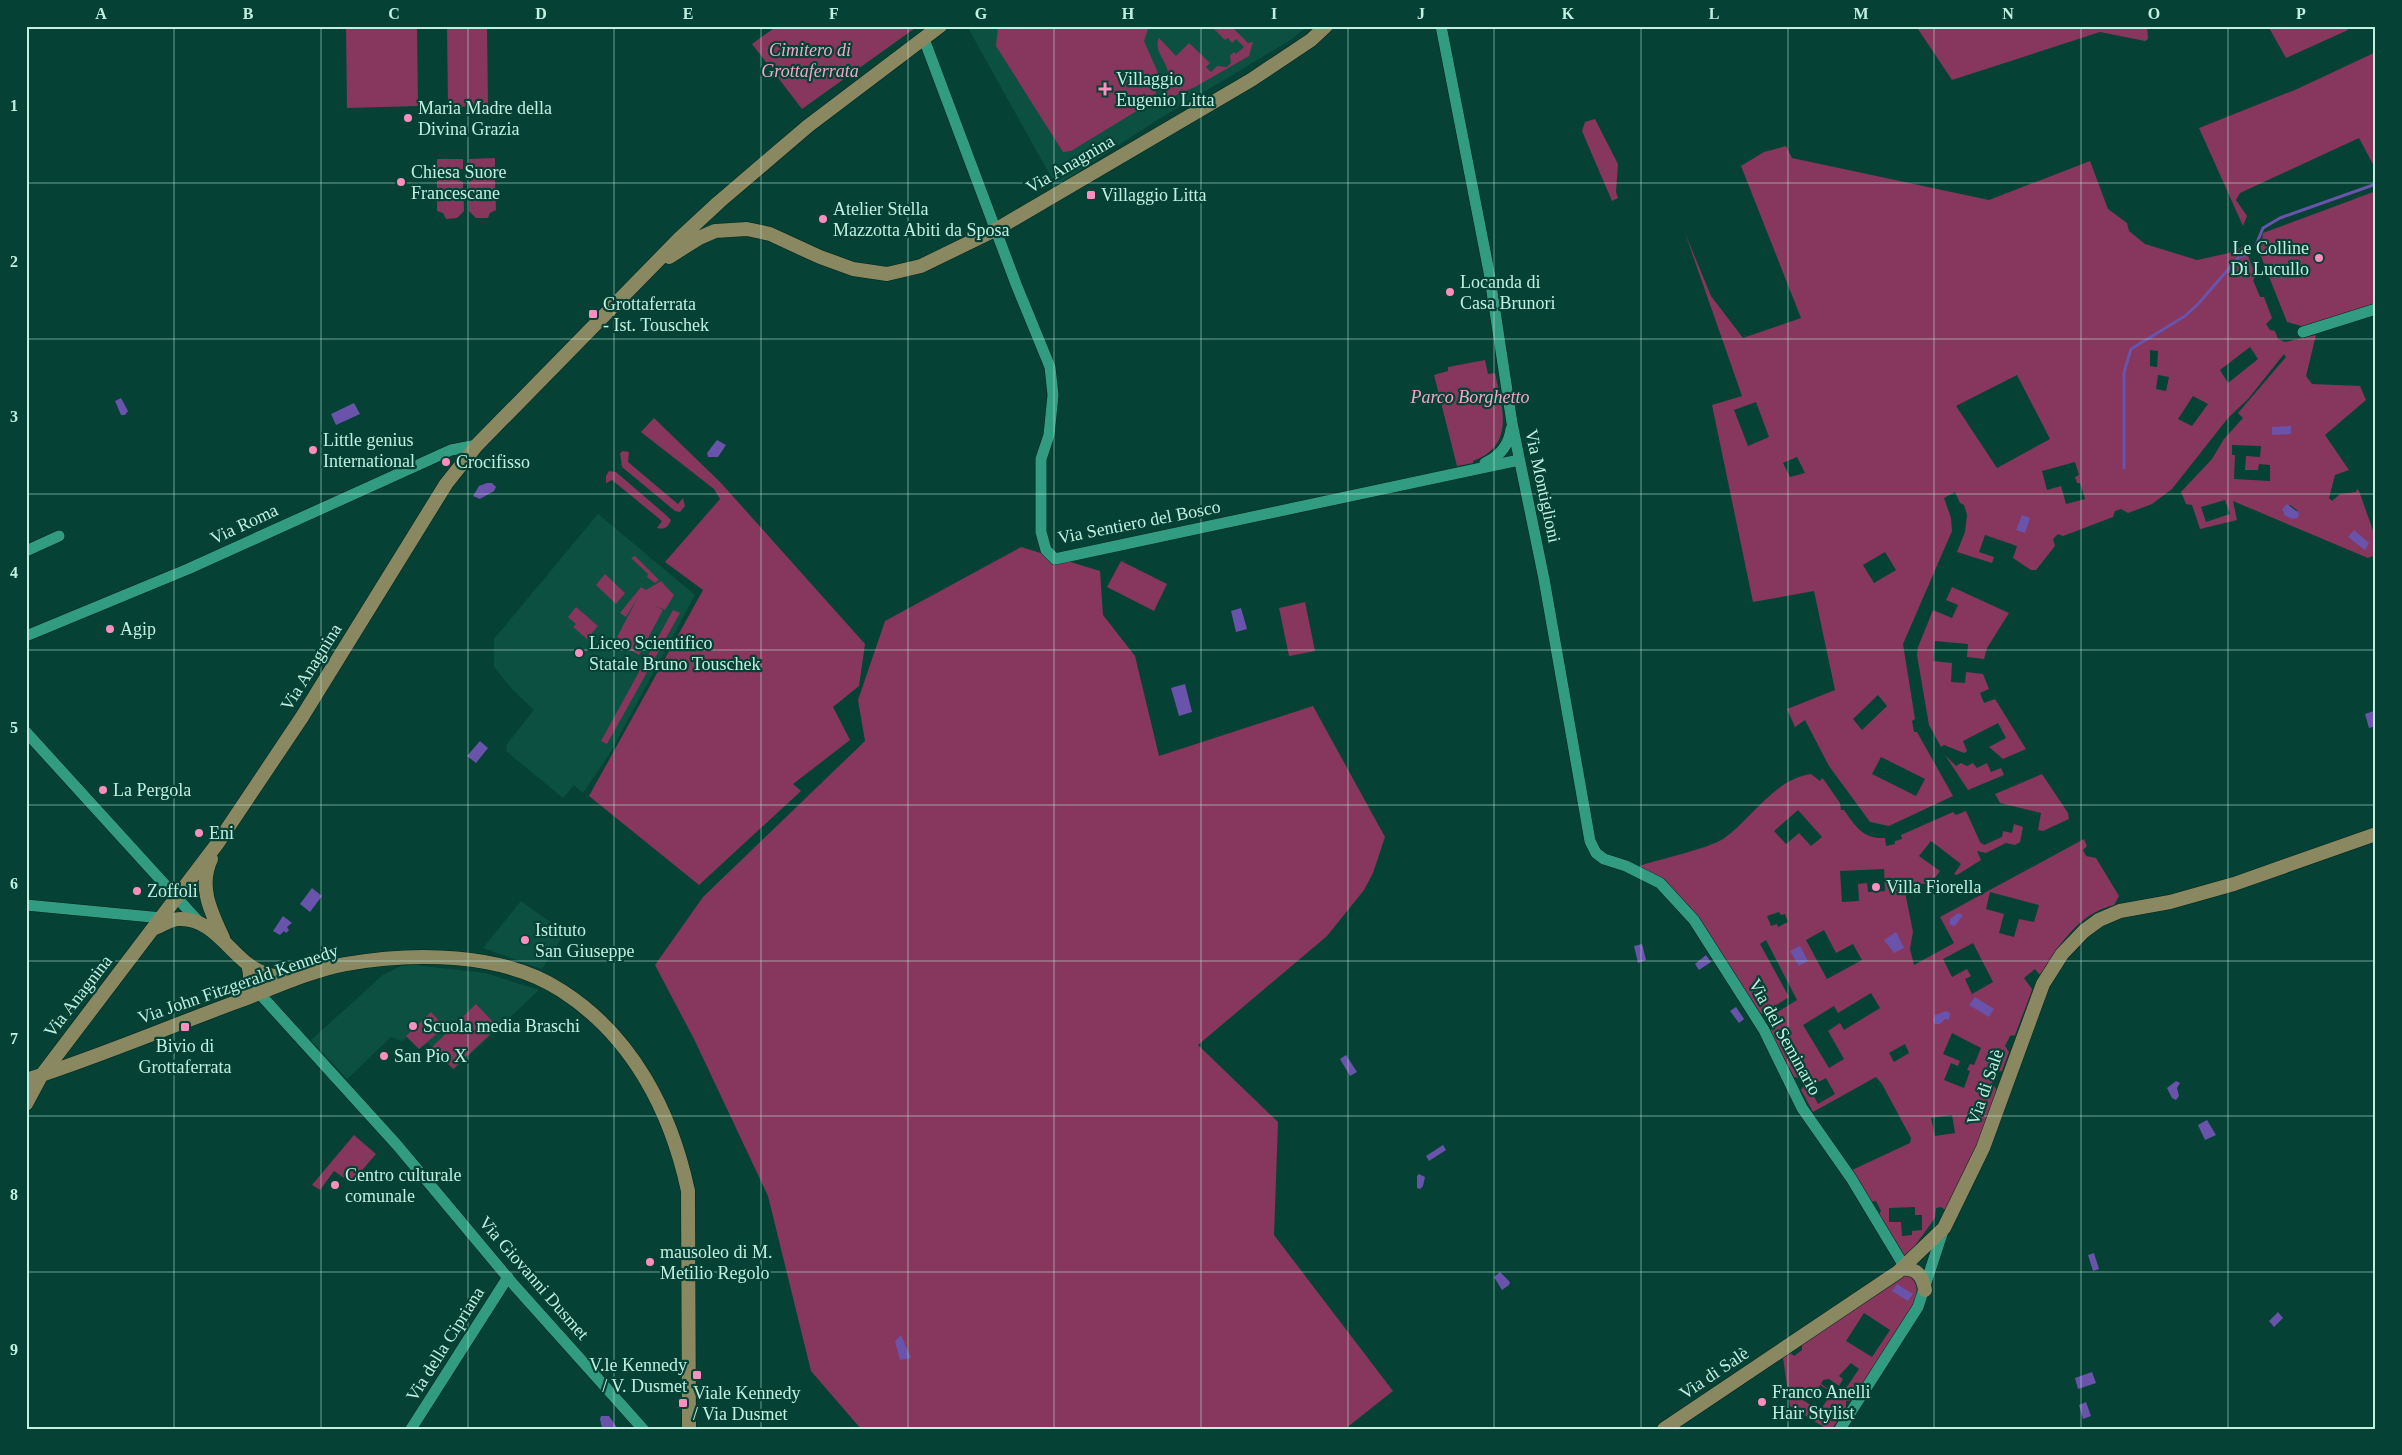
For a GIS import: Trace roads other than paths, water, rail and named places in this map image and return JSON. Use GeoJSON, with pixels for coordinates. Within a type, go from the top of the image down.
{"type":"FeatureCollection","features":[{"type":"Feature","properties":{"kind":"main road","name":"Via Anagnina"},"geometry":{"type":"LineString","coordinates":[[26,1104],[41,1076],[217,844],[298,724],[446,484],[477,445],[719,202],[808,126],[940,26]]}},
{"type":"Feature","properties":{"kind":"main road","name":"Via Anagnina"},"geometry":{"type":"LineString","coordinates":[[650,270],[699,238],[716,231],[747,229],[770,234],[820,257],[853,269],[886,274],[921,266],[997,228],[1251,80],[1311,40],[1326,26]]}},
{"type":"Feature","properties":{"kind":"main road"},"geometry":{"type":"LineString","coordinates":[[716,231],[712,219],[719,202]]}},
{"type":"Feature","properties":{"kind":"main road","name":"Via di Salè"},"geometry":{"type":"LineString","coordinates":[[1664,1429],[1902,1268],[1944,1228],[1984,1148],[2043,984],[2058,960],[2079,935],[2099,920],[2120,911],[2170,902],[2220,888],[2376,834]]}},
{"type":"Feature","properties":{"kind":"main road"},"geometry":{"type":"LineString","coordinates":[[217,844],[208,864],[205,882],[207,904],[223,939]]}},
{"type":"Feature","properties":{"kind":"main road"},"geometry":{"type":"LineString","coordinates":[[153,929],[178,919],[199,922],[223,939],[248,964],[262,973],[278,978],[304,978]]}},
{"type":"Feature","properties":{"kind":"main road","name":"Via John Fitzgerald Kennedy"},"geometry":{"type":"LineString","coordinates":[[26,1080],[259,993],[344,964],[388,958],[456,957],[513,970],[562,990],[609,1029],[646,1078],[660,1102],[682,1161],[688,1191],[689,1429]]}},
{"type":"Feature","properties":{"kind":"main road"},"geometry":{"type":"LineString","coordinates":[[242,1000],[249,989],[252,978],[248,964]]}},
{"type":"Feature","properties":{"kind":"main road"},"geometry":{"type":"LineString","coordinates":[[65,1044],[64,1057],[74,1063]]}},
{"type":"Feature","properties":{"kind":"main road"},"geometry":{"type":"LineString","coordinates":[[1902,1268],[1918,1273],[1925,1290]]}},
{"type":"Feature","properties":{"kind":"street","name":"Via Montiglioni"},"geometry":{"type":"LineString","coordinates":[[1441,26],[1489,272],[1512,424],[1544,580],[1585,818],[1590,841],[1596,853],[1604,859]]}},
{"type":"Feature","properties":{"kind":"street","name":"Via Sentiero del Bosco"},"geometry":{"type":"LineString","coordinates":[[924,39],[997,228],[1016,284],[1050,367],[1054,395],[1049,435],[1041,459],[1041,532],[1046,550],[1055,559],[1519,460]]}},
{"type":"Feature","properties":{"kind":"street"},"geometry":{"type":"LineString","coordinates":[[2303,332],[2376,309]]}},
{"type":"Feature","properties":{"kind":"street","name":"Via Sentiero del Bosco"},"geometry":{"type":"LineString","coordinates":[[1472,470],[1496,458],[1510,441],[1512,424]]}},
{"type":"Feature","properties":{"kind":"street","name":"Via Roma"},"geometry":{"type":"LineString","coordinates":[[26,636],[188,569],[451,450],[477,445]]}},
{"type":"Feature","properties":{"kind":"street"},"geometry":{"type":"LineString","coordinates":[[26,551],[59,536]]}},
{"type":"Feature","properties":{"kind":"street"},"geometry":{"type":"LineString","coordinates":[[26,732],[199,922]]}},
{"type":"Feature","properties":{"kind":"street","name":"Via del Seminario"},"geometry":{"type":"LineString","coordinates":[[1604,859],[1626,866],[1660,882],[1694,920],[1764,1030],[1802,1108],[1851,1178],[1902,1268]]}},
{"type":"Feature","properties":{"kind":"street"},"geometry":{"type":"LineString","coordinates":[[26,905],[162,918]]}},
{"type":"Feature","properties":{"kind":"street","name":"Via Giovanni Dusmet"},"geometry":{"type":"LineString","coordinates":[[259,993],[404,1153],[508,1277],[643,1429]]}},
{"type":"Feature","properties":{"kind":"street"},"geometry":{"type":"LineString","coordinates":[[1840,1429],[1918,1307],[1944,1228]]}},
{"type":"Feature","properties":{"kind":"street","name":"Via della Cipriana"},"geometry":{"type":"LineString","coordinates":[[411,1429],[508,1277]]}},
{"type":"Feature","properties":{"kind":"waterway"},"geometry":{"type":"LineString","coordinates":[[2256,245],[2263,228],[2280,218],[2376,184]]}},
{"type":"Feature","properties":{"kind":"waterway"},"geometry":{"type":"LineString","coordinates":[[2124,468],[2124,372],[2131,349],[2185,316],[2239,257],[2249,253]]}},
{"type":"Feature","properties":{"kind":"place","name":"Villaggio Eugenio Litta"},"geometry":{"type":"Point","coordinates":[1105,89]}},
{"type":"Feature","properties":{"kind":"place","name":"Maria Madre della Divina Grazia"},"geometry":{"type":"Point","coordinates":[408,118]}},
{"type":"Feature","properties":{"kind":"place","name":"Chiesa Suore Francescane"},"geometry":{"type":"Point","coordinates":[401,182]}},
{"type":"Feature","properties":{"kind":"place","name":"Villaggio Litta"},"geometry":{"type":"Point","coordinates":[1091,195]}},
{"type":"Feature","properties":{"kind":"place","name":"Atelier Stella Mazzotta Abiti da Sposa"},"geometry":{"type":"Point","coordinates":[823,219]}},
{"type":"Feature","properties":{"kind":"place","name":"Le Colline Di Lucullo"},"geometry":{"type":"Point","coordinates":[2319,258]}},
{"type":"Feature","properties":{"kind":"place","name":"Locanda di Casa Brunori"},"geometry":{"type":"Point","coordinates":[1450,292]}},
{"type":"Feature","properties":{"kind":"place","name":"Grottaferrata - Ist. Touschek"},"geometry":{"type":"Point","coordinates":[593,314]}},
{"type":"Feature","properties":{"kind":"place","name":"Little genius International"},"geometry":{"type":"Point","coordinates":[313,450]}},
{"type":"Feature","properties":{"kind":"place","name":"Crocifisso"},"geometry":{"type":"Point","coordinates":[446,462]}},
{"type":"Feature","properties":{"kind":"place","name":"Agip"},"geometry":{"type":"Point","coordinates":[110,629]}},
{"type":"Feature","properties":{"kind":"place","name":"Liceo Scientifico Statale Bruno Touschek"},"geometry":{"type":"Point","coordinates":[579,653]}},
{"type":"Feature","properties":{"kind":"place","name":"La Pergola"},"geometry":{"type":"Point","coordinates":[103,790]}},
{"type":"Feature","properties":{"kind":"place","name":"Eni"},"geometry":{"type":"Point","coordinates":[199,833]}},
{"type":"Feature","properties":{"kind":"place","name":"Villa Fiorella"},"geometry":{"type":"Point","coordinates":[1876,887]}},
{"type":"Feature","properties":{"kind":"place","name":"Zoffoli"},"geometry":{"type":"Point","coordinates":[137,891]}},
{"type":"Feature","properties":{"kind":"place","name":"Istituto San Giuseppe"},"geometry":{"type":"Point","coordinates":[525,940]}},
{"type":"Feature","properties":{"kind":"place","name":"Scuola media Braschi"},"geometry":{"type":"Point","coordinates":[413,1026]}},
{"type":"Feature","properties":{"kind":"place","name":"Bivio di Grottaferrata"},"geometry":{"type":"Point","coordinates":[185,1027]}},
{"type":"Feature","properties":{"kind":"place","name":"San Pio X"},"geometry":{"type":"Point","coordinates":[384,1056]}},
{"type":"Feature","properties":{"kind":"place","name":"Centro culturale comunale"},"geometry":{"type":"Point","coordinates":[335,1185]}},
{"type":"Feature","properties":{"kind":"place","name":"mausoleo di M. Metilio Regolo"},"geometry":{"type":"Point","coordinates":[650,1262]}},
{"type":"Feature","properties":{"kind":"place","name":"V.le Kennedy / V. Dusmet"},"geometry":{"type":"Point","coordinates":[697,1375]}},
{"type":"Feature","properties":{"kind":"place","name":"Franco Anelli Hair Stylist"},"geometry":{"type":"Point","coordinates":[1762,1402]}},
{"type":"Feature","properties":{"kind":"place","name":"Viale Kennedy / Via Dusmet"},"geometry":{"type":"Point","coordinates":[683,1403]}},
{"type":"Feature","properties":{"kind":"park label","name":"Cimitero di Grottaferrata"},"geometry":{"type":"Point","coordinates":[810,60]}},
{"type":"Feature","properties":{"kind":"park label","name":"Parco Borghetto"},"geometry":{"type":"Point","coordinates":[1470,397]}}]}
